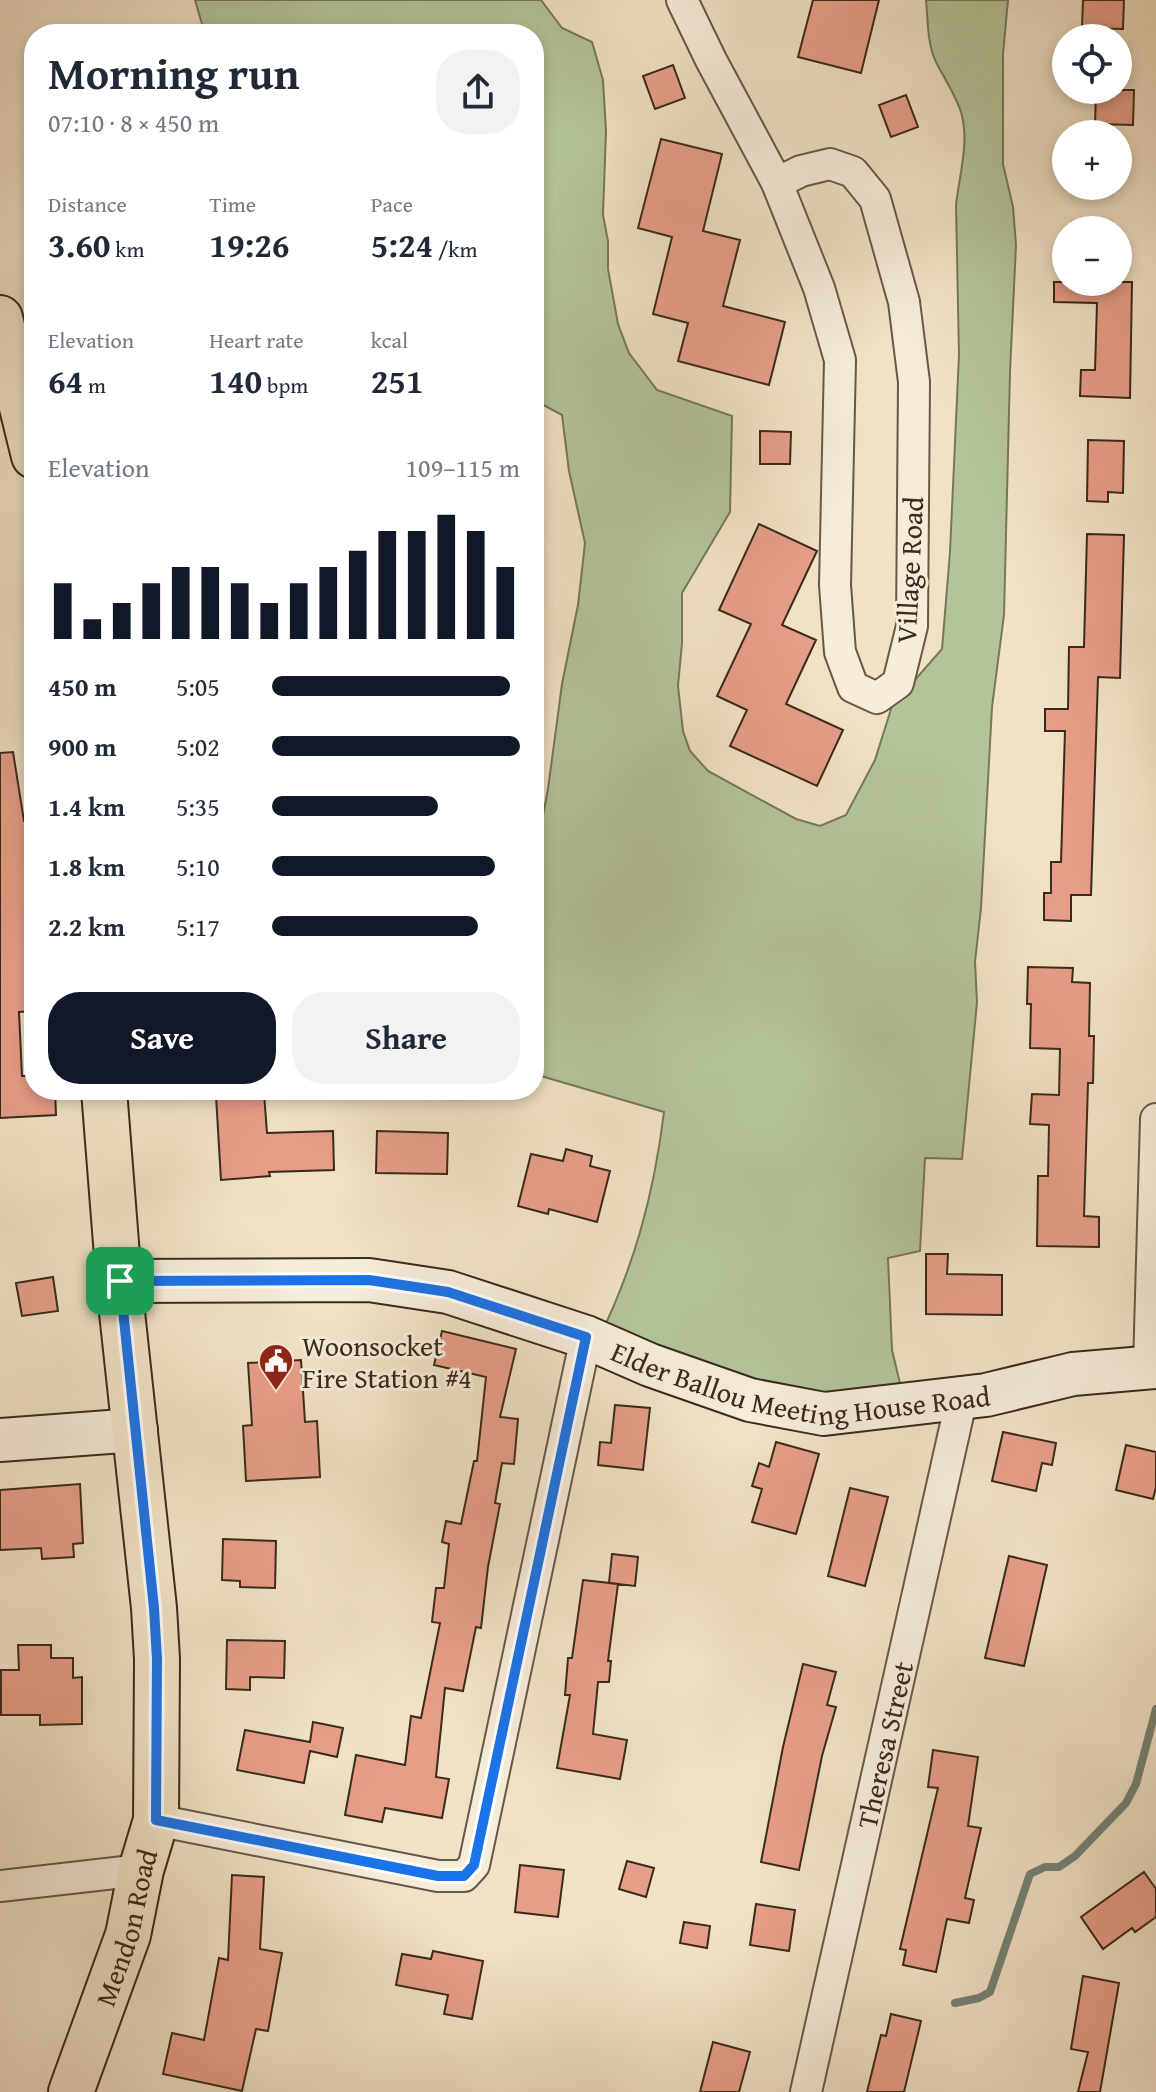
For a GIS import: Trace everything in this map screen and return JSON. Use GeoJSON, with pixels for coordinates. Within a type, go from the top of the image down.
{"type":"FeatureCollection","features":[{"type":"Feature","properties":{"kind":"main road"},"geometry":{"type":"LineString","coordinates":[[0,318],[24,415]]}},
{"type":"Feature","properties":{"kind":"main road","name":"Mendon Road"},"geometry":{"type":"LineString","coordinates":[[71,2092],[128,1935],[141,1870],[156,1820],[157,1646],[105,1100]]}},
{"type":"Feature","properties":{"kind":"street","name":"Village Road"},"geometry":{"type":"LineString","coordinates":[[682,0],[777,183],[819,288],[840,360],[835,585],[840,652],[853,687],[877,698],[898,683],[912,626],[914,382],[904,302],[875,199],[853,172],[830,164],[801,171],[777,183]]}},
{"type":"Feature","properties":{"kind":"street"},"geometry":{"type":"LineString","coordinates":[[1152,1367],[1156,1119]]}},
{"type":"Feature","properties":{"kind":"street","name":"Elder Ballou Meeting House Road"},"geometry":{"type":"LineString","coordinates":[[120,1281],[369,1280],[448,1292],[586,1337],[650,1365],[750,1400],[824,1414],[986,1395],[1073,1374],[1152,1367]]}},
{"type":"Feature","properties":{"kind":"street"},"geometry":{"type":"LineString","coordinates":[[156,1820],[438,1876],[464,1876],[474,1865],[586,1337]]}},
{"type":"Feature","properties":{"kind":"street","name":"Theresa Street"},"geometry":{"type":"LineString","coordinates":[[806,2092],[962,1397]]}},
{"type":"Feature","properties":{"kind":"street"},"geometry":{"type":"LineString","coordinates":[[0,1440],[136,1430]]}},
{"type":"Feature","properties":{"kind":"street"},"geometry":{"type":"LineString","coordinates":[[0,1886],[141,1870]]}},
{"type":"Feature","properties":{"kind":"green space"},"geometry":{"type":"Polygon","coordinates":[[[195,0],[541,0],[562,28],[592,42],[603,80],[606,131],[603,215],[608,241],[608,269],[618,324],[629,353],[657,390],[732,416],[730,512],[682,593],[678,686],[683,731],[690,751],[708,771],[796,819],[820,826],[846,815],[875,760],[892,706],[942,649],[959,355],[956,205],[964,135],[959,105],[933,55],[926,0],[1008,0],[1003,54],[1003,164],[1013,207],[1016,245],[1004,615],[992,707],[975,962],[977,1002],[962,1159],[925,1158],[920,1251],[888,1258],[892,1350],[904,1400],[813,1411],[597,1342],[622,1286],[641,1230],[655,1172],[664,1112],[544,1077],[544,810],[562,684],[578,605],[585,543],[569,471],[562,415],[544,405],[544,24],[202,24],[195,0]]]}},
{"type":"Feature","properties":{"kind":"building"},"geometry":{"type":"Polygon","coordinates":[[[813,0],[879,0],[861,73],[798,57],[813,0]]]}},
{"type":"Feature","properties":{"kind":"building"},"geometry":{"type":"Polygon","coordinates":[[[1083,0],[1124,0],[1123,24],[1082,24],[1083,0]]]}},
{"type":"Feature","properties":{"kind":"building"},"geometry":{"type":"Polygon","coordinates":[[[673,65],[685,98],[655,109],[643,76],[673,65]]]}},
{"type":"Feature","properties":{"kind":"building"},"geometry":{"type":"Polygon","coordinates":[[[1134,90],[1133,125],[1132,120],[1095,120],[1096,104],[1132,104],[1134,90]]]}},
{"type":"Feature","properties":{"kind":"building"},"geometry":{"type":"Polygon","coordinates":[[[906,95],[918,127],[891,137],[879,105],[906,95]]]}},
{"type":"Feature","properties":{"kind":"building"},"geometry":{"type":"Polygon","coordinates":[[[661,139],[722,154],[703,231],[740,240],[723,306],[785,322],[769,385],[678,361],[688,323],[653,314],[672,237],[638,228],[661,139]]]}},
{"type":"Feature","properties":{"kind":"building"},"geometry":{"type":"Polygon","coordinates":[[[1054,296],[1132,296],[1130,398],[1080,396],[1081,370],[1095,370],[1097,303],[1054,302],[1054,296]]]}},
{"type":"Feature","properties":{"kind":"building"},"geometry":{"type":"Polygon","coordinates":[[[760,431],[791,432],[790,464],[760,464],[760,431]]]}},
{"type":"Feature","properties":{"kind":"building"},"geometry":{"type":"Polygon","coordinates":[[[1088,440],[1124,441],[1123,493],[1108,492],[1108,502],[1087,501],[1088,440]]]}},
{"type":"Feature","properties":{"kind":"building"},"geometry":{"type":"Polygon","coordinates":[[[759,524],[817,551],[782,625],[816,640],[786,704],[843,730],[817,786],[730,746],[747,710],[717,696],[751,624],[719,610],[759,524]]]}},
{"type":"Feature","properties":{"kind":"building"},"geometry":{"type":"Polygon","coordinates":[[[1087,534],[1124,535],[1120,678],[1098,677],[1091,895],[1071,895],[1071,921],[1044,920],[1044,893],[1051,893],[1051,862],[1061,862],[1065,731],[1045,731],[1045,709],[1068,709],[1069,647],[1084,647],[1087,534]]]}},
{"type":"Feature","properties":{"kind":"building"},"geometry":{"type":"Polygon","coordinates":[[[13,752],[24,821],[24,1012],[19,1012],[24,1100],[55,1100],[56,1115],[0,1118],[0,753],[13,752]]]}},
{"type":"Feature","properties":{"kind":"building"},"geometry":{"type":"Polygon","coordinates":[[[1028,967],[1073,968],[1072,982],[1090,983],[1089,1036],[1094,1036],[1093,1083],[1088,1083],[1084,1216],[1099,1217],[1099,1247],[1037,1246],[1038,1176],[1048,1176],[1049,1125],[1030,1124],[1032,1094],[1059,1095],[1060,1049],[1030,1048],[1028,967]]]}},
{"type":"Feature","properties":{"kind":"building"},"geometry":{"type":"Polygon","coordinates":[[[216,1100],[265,1100],[267,1133],[333,1131],[334,1170],[269,1172],[270,1176],[221,1180],[216,1100]]]}},
{"type":"Feature","properties":{"kind":"building"},"geometry":{"type":"Polygon","coordinates":[[[377,1131],[448,1133],[447,1174],[376,1173],[377,1131]]]}},
{"type":"Feature","properties":{"kind":"building"},"geometry":{"type":"Polygon","coordinates":[[[566,1149],[592,1156],[590,1166],[610,1171],[597,1222],[549,1209],[548,1214],[518,1206],[531,1154],[563,1161],[566,1149]]]}},
{"type":"Feature","properties":{"kind":"building"},"geometry":{"type":"Polygon","coordinates":[[[926,1254],[948,1254],[947,1274],[1002,1275],[1002,1315],[926,1314],[926,1254]]]}},
{"type":"Feature","properties":{"kind":"building"},"geometry":{"type":"Polygon","coordinates":[[[53,1277],[58,1311],[22,1316],[16,1283],[53,1277]]]}},
{"type":"Feature","properties":{"kind":"building"},"geometry":{"type":"Polygon","coordinates":[[[442,1331],[516,1349],[500,1417],[518,1419],[514,1464],[502,1463],[495,1503],[500,1504],[481,1628],[476,1627],[463,1691],[445,1688],[436,1777],[449,1779],[442,1818],[385,1808],[382,1822],[345,1815],[356,1755],[405,1765],[411,1716],[421,1718],[440,1623],[432,1622],[436,1588],[444,1588],[449,1544],[442,1542],[446,1521],[461,1524],[474,1461],[477,1461],[486,1377],[434,1365],[442,1331]]]}},
{"type":"Feature","properties":{"kind":"building","name":"Woonsocket Fire Station #4"},"geometry":{"type":"Polygon","coordinates":[[[301,1360],[305,1422],[317,1421],[320,1477],[246,1481],[243,1426],[252,1425],[248,1363],[301,1360]]]}},
{"type":"Feature","properties":{"kind":"building"},"geometry":{"type":"Polygon","coordinates":[[[615,1405],[650,1408],[643,1470],[598,1465],[600,1442],[611,1443],[615,1405]]]}},
{"type":"Feature","properties":{"kind":"building"},"geometry":{"type":"Polygon","coordinates":[[[1003,1432],[1056,1443],[1052,1465],[1042,1463],[1036,1491],[992,1481],[1003,1432]]]}},
{"type":"Feature","properties":{"kind":"building"},"geometry":{"type":"Polygon","coordinates":[[[776,1442],[819,1454],[796,1534],[752,1522],[762,1489],[752,1486],[759,1463],[769,1467],[776,1442]]]}},
{"type":"Feature","properties":{"kind":"building"},"geometry":{"type":"Polygon","coordinates":[[[1126,1445],[1156,1452],[1153,1499],[1116,1490],[1126,1445]]]}},
{"type":"Feature","properties":{"kind":"building"},"geometry":{"type":"Polygon","coordinates":[[[80,1484],[83,1543],[73,1544],[74,1557],[42,1559],[41,1548],[0,1550],[0,1490],[80,1484]]]}},
{"type":"Feature","properties":{"kind":"building"},"geometry":{"type":"Polygon","coordinates":[[[850,1488],[888,1497],[865,1586],[828,1576],[850,1488]]]}},
{"type":"Feature","properties":{"kind":"building"},"geometry":{"type":"Polygon","coordinates":[[[223,1539],[276,1541],[275,1588],[240,1587],[240,1581],[222,1580],[223,1539]]]}},
{"type":"Feature","properties":{"kind":"building"},"geometry":{"type":"Polygon","coordinates":[[[612,1554],[638,1557],[635,1586],[609,1583],[612,1554]]]}},
{"type":"Feature","properties":{"kind":"building"},"geometry":{"type":"Polygon","coordinates":[[[1009,1556],[1047,1565],[1024,1666],[985,1658],[1009,1556]]]}},
{"type":"Feature","properties":{"kind":"building"},"geometry":{"type":"Polygon","coordinates":[[[583,1580],[618,1584],[608,1661],[611,1661],[609,1682],[598,1682],[593,1734],[627,1740],[620,1779],[557,1768],[570,1695],[565,1695],[568,1658],[572,1658],[583,1580]]]}},
{"type":"Feature","properties":{"kind":"building"},"geometry":{"type":"Polygon","coordinates":[[[227,1640],[285,1641],[284,1678],[250,1677],[250,1690],[226,1689],[227,1640]]]}},
{"type":"Feature","properties":{"kind":"building"},"geometry":{"type":"Polygon","coordinates":[[[18,1645],[51,1645],[51,1658],[73,1658],[73,1678],[82,1677],[82,1724],[40,1725],[40,1715],[1,1715],[1,1670],[19,1670],[18,1645]]]}},
{"type":"Feature","properties":{"kind":"building"},"geometry":{"type":"Polygon","coordinates":[[[803,1664],[836,1672],[827,1705],[836,1707],[822,1756],[799,1870],[761,1862],[803,1664]]]}},
{"type":"Feature","properties":{"kind":"building"},"geometry":{"type":"Polygon","coordinates":[[[313,1722],[343,1728],[337,1757],[310,1751],[304,1783],[237,1770],[245,1730],[310,1742],[313,1722]]]}},
{"type":"Feature","properties":{"kind":"building"},"geometry":{"type":"Polygon","coordinates":[[[933,1750],[978,1757],[968,1826],[981,1828],[965,1898],[974,1900],[969,1923],[947,1919],[936,1972],[903,1965],[906,1950],[900,1949],[938,1788],[928,1787],[933,1750]]]}},
{"type":"Feature","properties":{"kind":"building"},"geometry":{"type":"Polygon","coordinates":[[[627,1861],[654,1868],[646,1897],[619,1889],[627,1861]]]}},
{"type":"Feature","properties":{"kind":"building"},"geometry":{"type":"Polygon","coordinates":[[[520,1865],[564,1870],[558,1917],[515,1912],[520,1865]]]}},
{"type":"Feature","properties":{"kind":"building"},"geometry":{"type":"Polygon","coordinates":[[[1144,1872],[1156,1889],[1156,1917],[1135,1932],[1132,1928],[1103,1949],[1081,1917],[1144,1872]]]}},
{"type":"Feature","properties":{"kind":"building"},"geometry":{"type":"Polygon","coordinates":[[[232,1875],[264,1877],[260,1949],[282,1953],[268,2031],[256,2029],[242,2091],[163,2074],[172,2033],[204,2040],[219,1958],[228,1960],[232,1875]]]}},
{"type":"Feature","properties":{"kind":"building"},"geometry":{"type":"Polygon","coordinates":[[[756,1904],[795,1910],[789,1951],[750,1945],[756,1904]]]}},
{"type":"Feature","properties":{"kind":"building"},"geometry":{"type":"Polygon","coordinates":[[[684,1922],[710,1926],[707,1948],[680,1943],[684,1922]]]}},
{"type":"Feature","properties":{"kind":"building"},"geometry":{"type":"Polygon","coordinates":[[[433,1951],[483,1961],[472,2019],[444,2014],[448,1995],[396,1985],[402,1954],[431,1959],[433,1951]]]}},
{"type":"Feature","properties":{"kind":"building"},"geometry":{"type":"Polygon","coordinates":[[[1083,1976],[1119,1983],[1100,2092],[1078,2092],[1088,2052],[1071,2049],[1083,1976]]]}},
{"type":"Feature","properties":{"kind":"building"},"geometry":{"type":"Polygon","coordinates":[[[891,2014],[921,2021],[904,2092],[867,2092],[881,2035],[886,2036],[891,2014]]]}},
{"type":"Feature","properties":{"kind":"building"},"geometry":{"type":"Polygon","coordinates":[[[713,2042],[750,2052],[739,2092],[700,2092],[713,2042]]]}},
{"type":"Feature","properties":{"kind":"waterway"},"geometry":{"type":"LineString","coordinates":[[955,2003],[979,1998],[990,1992],[1030,1874],[1045,1867],[1059,1867],[1075,1856],[1126,1803],[1136,1784],[1156,1709]]}},
{"type":"Feature","properties":{"kind":"place","name":"Woonsocket Fire Station #4"},"geometry":{"type":"Point","coordinates":[276,1392]}},
{"type":"Feature","properties":{"kind":"route"},"geometry":{"type":"LineString","coordinates":[[369,1280],[448,1292],[586,1337],[474,1865],[464,1876],[438,1876],[156,1820],[157,1659],[154,1608],[120,1281],[369,1280]]}}]}
